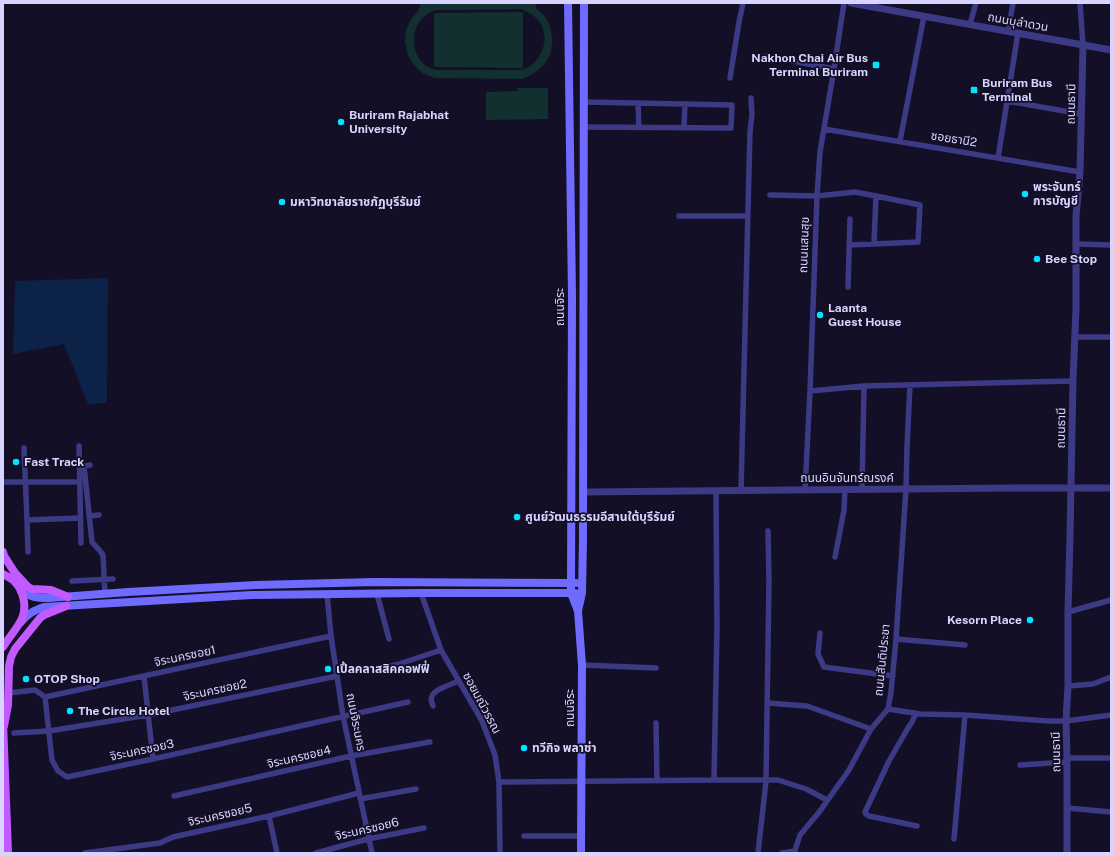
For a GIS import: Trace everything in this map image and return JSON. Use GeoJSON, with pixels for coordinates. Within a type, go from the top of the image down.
{"type":"FeatureCollection","features":[{"type":"Feature","properties":{"kind":"main road","name":"ถนนจิระ"},"geometry":{"type":"LineString","coordinates":[[568,3],[572,283],[571,582],[572,593],[578,611],[582,665],[581,853]]}},
{"type":"Feature","properties":{"kind":"main road","name":"ถนนจิระ"},"geometry":{"type":"LineString","coordinates":[[578,611],[582,593],[584,492],[584,3]]}},
{"type":"Feature","properties":{"kind":"main road"},"geometry":{"type":"LineString","coordinates":[[572,283],[577,288],[581,287],[584,283]]}},
{"type":"Feature","properties":{"kind":"main road"},"geometry":{"type":"LineString","coordinates":[[572,297],[572,294],[578,291],[582,292],[584,296]]}},
{"type":"Feature","properties":{"kind":"main road"},"geometry":{"type":"LineString","coordinates":[[3,552],[15,573],[32,590],[51,590],[68,597]]}},
{"type":"Feature","properties":{"kind":"main road"},"geometry":{"type":"LineString","coordinates":[[3,574],[14,581],[21,591],[24,599],[23,616],[20,624]]}},
{"type":"Feature","properties":{"kind":"main road"},"geometry":{"type":"LineString","coordinates":[[21,591],[35,598],[256,585],[374,582],[582,583]]}},
{"type":"Feature","properties":{"kind":"main road"},"geometry":{"type":"LineString","coordinates":[[3,647],[28,614],[34,610],[44,607],[252,595],[582,593]]}},
{"type":"Feature","properties":{"kind":"main road"},"geometry":{"type":"LineString","coordinates":[[4,726],[8,705],[8,666],[15,649],[40,618],[66,606]]}},
{"type":"Feature","properties":{"kind":"main road"},"geometry":{"type":"LineString","coordinates":[[3,638],[14,631]]}},
{"type":"Feature","properties":{"kind":"main road"},"geometry":{"type":"LineString","coordinates":[[3,712],[8,853]]}},
{"type":"Feature","properties":{"kind":"street"},"geometry":{"type":"LineString","coordinates":[[730,78],[743,3]]}},
{"type":"Feature","properties":{"kind":"street","name":"ถนนแสนสุข"},"geometry":{"type":"LineString","coordinates":[[805,490],[820,152],[844,3]]}},
{"type":"Feature","properties":{"kind":"street","name":"ถนนบุลำดวน"},"geometry":{"type":"LineString","coordinates":[[851,3],[1111,50]]}},
{"type":"Feature","properties":{"kind":"street"},"geometry":{"type":"LineString","coordinates":[[970,24],[976,3]]}},
{"type":"Feature","properties":{"kind":"street"},"geometry":{"type":"LineString","coordinates":[[1008,32],[1013,3]]}},
{"type":"Feature","properties":{"kind":"street","name":"ถนนธานี"},"geometry":{"type":"LineString","coordinates":[[1067,853],[1066,721],[1068,686],[1068,612],[1075,336],[1076,216],[1080,172],[1083,45],[1080,3]]}},
{"type":"Feature","properties":{"kind":"street"},"geometry":{"type":"LineString","coordinates":[[900,141],[924,16]]}},
{"type":"Feature","properties":{"kind":"street"},"geometry":{"type":"LineString","coordinates":[[998,158],[1018,33]]}},
{"type":"Feature","properties":{"kind":"street"},"geometry":{"type":"LineString","coordinates":[[767,56],[834,69]]}},
{"type":"Feature","properties":{"kind":"street"},"geometry":{"type":"LineString","coordinates":[[741,490],[750,132],[752,115],[751,98]]}},
{"type":"Feature","properties":{"kind":"street"},"geometry":{"type":"LineString","coordinates":[[1007,101],[1081,114]]}},
{"type":"Feature","properties":{"kind":"street"},"geometry":{"type":"LineString","coordinates":[[584,102],[732,105],[731,128],[584,127]]}},
{"type":"Feature","properties":{"kind":"street"},"geometry":{"type":"LineString","coordinates":[[638,103],[639,128]]}},
{"type":"Feature","properties":{"kind":"street"},"geometry":{"type":"LineString","coordinates":[[684,128],[685,104]]}},
{"type":"Feature","properties":{"kind":"street","name":"ซอยธานี2"},"geometry":{"type":"LineString","coordinates":[[824,129],[1080,172]]}},
{"type":"Feature","properties":{"kind":"street"},"geometry":{"type":"LineString","coordinates":[[770,195],[817,196],[855,192],[920,205],[918,242],[849,245]]}},
{"type":"Feature","properties":{"kind":"street"},"geometry":{"type":"LineString","coordinates":[[874,243],[876,196]]}},
{"type":"Feature","properties":{"kind":"street"},"geometry":{"type":"LineString","coordinates":[[679,216],[748,216]]}},
{"type":"Feature","properties":{"kind":"street"},"geometry":{"type":"LineString","coordinates":[[848,287],[850,219]]}},
{"type":"Feature","properties":{"kind":"street"},"geometry":{"type":"LineString","coordinates":[[1076,244],[1111,245]]}},
{"type":"Feature","properties":{"kind":"street"},"geometry":{"type":"LineString","coordinates":[[1075,336],[1111,337]]}},
{"type":"Feature","properties":{"kind":"street"},"geometry":{"type":"LineString","coordinates":[[810,391],[864,386],[1073,381]]}},
{"type":"Feature","properties":{"kind":"street","name":"ถนนสันติประชา"},"geometry":{"type":"LineString","coordinates":[[794,852],[800,836],[849,770],[871,729],[888,709],[893,676],[896,639],[906,489],[910,385]]}},
{"type":"Feature","properties":{"kind":"street"},"geometry":{"type":"LineString","coordinates":[[862,489],[864,386]]}},
{"type":"Feature","properties":{"kind":"street"},"geometry":{"type":"LineString","coordinates":[[79,446],[81,543]]}},
{"type":"Feature","properties":{"kind":"street"},"geometry":{"type":"LineString","coordinates":[[24,448],[28,552]]}},
{"type":"Feature","properties":{"kind":"street"},"geometry":{"type":"LineString","coordinates":[[90,465],[84,466],[92,542],[103,555],[105,594]]}},
{"type":"Feature","properties":{"kind":"street"},"geometry":{"type":"LineString","coordinates":[[3,482],[79,482]]}},
{"type":"Feature","properties":{"kind":"street","name":"ถนนอินจันทร์ณรงค์"},"geometry":{"type":"LineString","coordinates":[[584,492],[1111,488]]}},
{"type":"Feature","properties":{"kind":"street"},"geometry":{"type":"LineString","coordinates":[[835,557],[844,510],[845,489]]}},
{"type":"Feature","properties":{"kind":"street"},"geometry":{"type":"LineString","coordinates":[[714,780],[717,628],[716,490]]}},
{"type":"Feature","properties":{"kind":"street"},"geometry":{"type":"LineString","coordinates":[[89,516],[99,515]]}},
{"type":"Feature","properties":{"kind":"street"},"geometry":{"type":"LineString","coordinates":[[27,520],[80,518]]}},
{"type":"Feature","properties":{"kind":"street"},"geometry":{"type":"LineString","coordinates":[[758,853],[766,781],[769,580],[768,531]]}},
{"type":"Feature","properties":{"kind":"street"},"geometry":{"type":"LineString","coordinates":[[72,581],[113,579]]}},
{"type":"Feature","properties":{"kind":"street","name":"ซอยมณีวรรณ"},"geometry":{"type":"LineString","coordinates":[[421,593],[441,650],[482,721],[495,754],[499,782],[500,853]]}},
{"type":"Feature","properties":{"kind":"street","name":"ถนนจิระนคร"},"geometry":{"type":"LineString","coordinates":[[327,594],[330,636],[343,716],[372,853]]}},
{"type":"Feature","properties":{"kind":"street"},"geometry":{"type":"LineString","coordinates":[[377,594],[389,638]]}},
{"type":"Feature","properties":{"kind":"street"},"geometry":{"type":"LineString","coordinates":[[1068,612],[1111,600]]}},
{"type":"Feature","properties":{"kind":"street"},"geometry":{"type":"LineString","coordinates":[[820,633],[818,654],[824,667],[893,676]]}},
{"type":"Feature","properties":{"kind":"street","name":"จิระนครซอย1"},"geometry":{"type":"LineString","coordinates":[[45,697],[330,636]]}},
{"type":"Feature","properties":{"kind":"street"},"geometry":{"type":"LineString","coordinates":[[896,639],[965,645]]}},
{"type":"Feature","properties":{"kind":"street"},"geometry":{"type":"LineString","coordinates":[[378,668],[399,664],[441,650]]}},
{"type":"Feature","properties":{"kind":"street"},"geometry":{"type":"LineString","coordinates":[[582,665],[656,668]]}},
{"type":"Feature","properties":{"kind":"street"},"geometry":{"type":"LineString","coordinates":[[144,676],[153,759]]}},
{"type":"Feature","properties":{"kind":"street","name":"จิระนครซอย2"},"geometry":{"type":"LineString","coordinates":[[14,732],[49,731],[148,715],[337,676]]}},
{"type":"Feature","properties":{"kind":"street"},"geometry":{"type":"LineString","coordinates":[[1068,686],[1093,684],[1111,677]]}},
{"type":"Feature","properties":{"kind":"street"},"geometry":{"type":"LineString","coordinates":[[433,706],[431,699],[432,695],[444,687],[459,681]]}},
{"type":"Feature","properties":{"kind":"street"},"geometry":{"type":"LineString","coordinates":[[8,694],[35,690],[45,697]]}},
{"type":"Feature","properties":{"kind":"street","name":"จิระนครซอย3"},"geometry":{"type":"LineString","coordinates":[[45,697],[52,760],[58,771],[68,776],[153,759],[408,702]]}},
{"type":"Feature","properties":{"kind":"street"},"geometry":{"type":"LineString","coordinates":[[767,703],[808,706],[871,729]]}},
{"type":"Feature","properties":{"kind":"street"},"geometry":{"type":"LineString","coordinates":[[888,709],[916,713],[1049,721],[1066,721],[1111,715]]}},
{"type":"Feature","properties":{"kind":"street"},"geometry":{"type":"LineString","coordinates":[[916,713],[889,761],[865,812],[869,816],[917,826]]}},
{"type":"Feature","properties":{"kind":"street"},"geometry":{"type":"LineString","coordinates":[[954,839],[965,715]]}},
{"type":"Feature","properties":{"kind":"street"},"geometry":{"type":"LineString","coordinates":[[656,723],[657,781]]}},
{"type":"Feature","properties":{"kind":"street","name":"จิระนครซอย4"},"geometry":{"type":"LineString","coordinates":[[174,796],[351,756],[430,742]]}},
{"type":"Feature","properties":{"kind":"street"},"geometry":{"type":"LineString","coordinates":[[1020,765],[1067,760],[1111,758]]}},
{"type":"Feature","properties":{"kind":"street"},"geometry":{"type":"LineString","coordinates":[[499,782],[778,780],[806,789],[827,800]]}},
{"type":"Feature","properties":{"kind":"street","name":"จิระนครซอย5"},"geometry":{"type":"LineString","coordinates":[[85,853],[160,843],[173,837],[360,796],[416,789]]}},
{"type":"Feature","properties":{"kind":"street"},"geometry":{"type":"LineString","coordinates":[[1067,808],[1111,812]]}},
{"type":"Feature","properties":{"kind":"street"},"geometry":{"type":"LineString","coordinates":[[269,816],[277,853]]}},
{"type":"Feature","properties":{"kind":"street","name":"จิระนครซอย6"},"geometry":{"type":"LineString","coordinates":[[316,853],[368,839],[424,828]]}},
{"type":"Feature","properties":{"kind":"street"},"geometry":{"type":"LineString","coordinates":[[524,836],[582,836]]}},
{"type":"Feature","properties":{"kind":"street"},"geometry":{"type":"LineString","coordinates":[[782,853],[794,852]]}},
{"type":"Feature","properties":{"kind":"green space"},"geometry":{"type":"Polygon","coordinates":[[[420,3],[536,3],[536,8],[543,14],[550,26],[552,37],[551,52],[545,64],[535,73],[522,79],[435,78],[422,73],[414,65],[408,55],[405,42],[406,30],[412,18],[419,10],[420,3]],[[521,9],[438,10],[431,12],[423,18],[415,31],[414,45],[416,53],[426,66],[437,70],[524,69],[535,62],[539,56],[544,44],[544,31],[537,19],[532,14],[521,9]]]}},
{"type":"Feature","properties":{"kind":"green space"},"geometry":{"type":"Polygon","coordinates":[[[523,12],[523,68],[434,67],[434,13],[523,12]]]}},
{"type":"Feature","properties":{"kind":"green space"},"geometry":{"type":"Polygon","coordinates":[[[517,88],[548,88],[548,119],[486,120],[486,92],[517,91],[517,88]]]}},
{"type":"Feature","properties":{"kind":"water"},"geometry":{"type":"Polygon","coordinates":[[[108,278],[107,403],[88,404],[64,344],[13,354],[15,281],[108,278]]]}},
{"type":"Feature","properties":{"kind":"place","name":"Nakhon Chai Air Bus Terminal Buriram"},"geometry":{"type":"Point","coordinates":[876,65]}},
{"type":"Feature","properties":{"kind":"place","name":"Buriram Bus Terminal"},"geometry":{"type":"Point","coordinates":[974,90]}},
{"type":"Feature","properties":{"kind":"place","name":"Buriram Rajabhat University"},"geometry":{"type":"Point","coordinates":[341,122]}},
{"type":"Feature","properties":{"kind":"place","name":"พระจันทร์ การบัญชี"},"geometry":{"type":"Point","coordinates":[1025,194]}},
{"type":"Feature","properties":{"kind":"place","name":"มหาวิทยาลัยราชภัฏบุรีรัมย์"},"geometry":{"type":"Point","coordinates":[282,202]}},
{"type":"Feature","properties":{"kind":"place","name":"Bee Stop"},"geometry":{"type":"Point","coordinates":[1037,259]}},
{"type":"Feature","properties":{"kind":"place","name":"Laanta Guest House"},"geometry":{"type":"Point","coordinates":[820,315]}},
{"type":"Feature","properties":{"kind":"place","name":"Fast Track"},"geometry":{"type":"Point","coordinates":[16,462]}},
{"type":"Feature","properties":{"kind":"place","name":"ศูนย์วัฒนธรรมอีสานใต้บุรีรัมย์"},"geometry":{"type":"Point","coordinates":[517,517]}},
{"type":"Feature","properties":{"kind":"place","name":"Kesorn Place"},"geometry":{"type":"Point","coordinates":[1030,620]}},
{"type":"Feature","properties":{"kind":"place","name":"เปิ้ลคลาสสิคคอฟฟี่"},"geometry":{"type":"Point","coordinates":[328,669]}},
{"type":"Feature","properties":{"kind":"place","name":"OTOP Shop"},"geometry":{"type":"Point","coordinates":[26,679]}},
{"type":"Feature","properties":{"kind":"place","name":"The Circle Hotel"},"geometry":{"type":"Point","coordinates":[70,711]}},
{"type":"Feature","properties":{"kind":"place","name":"ทวีกิจ พลาซ่า"},"geometry":{"type":"Point","coordinates":[524,748]}}]}
